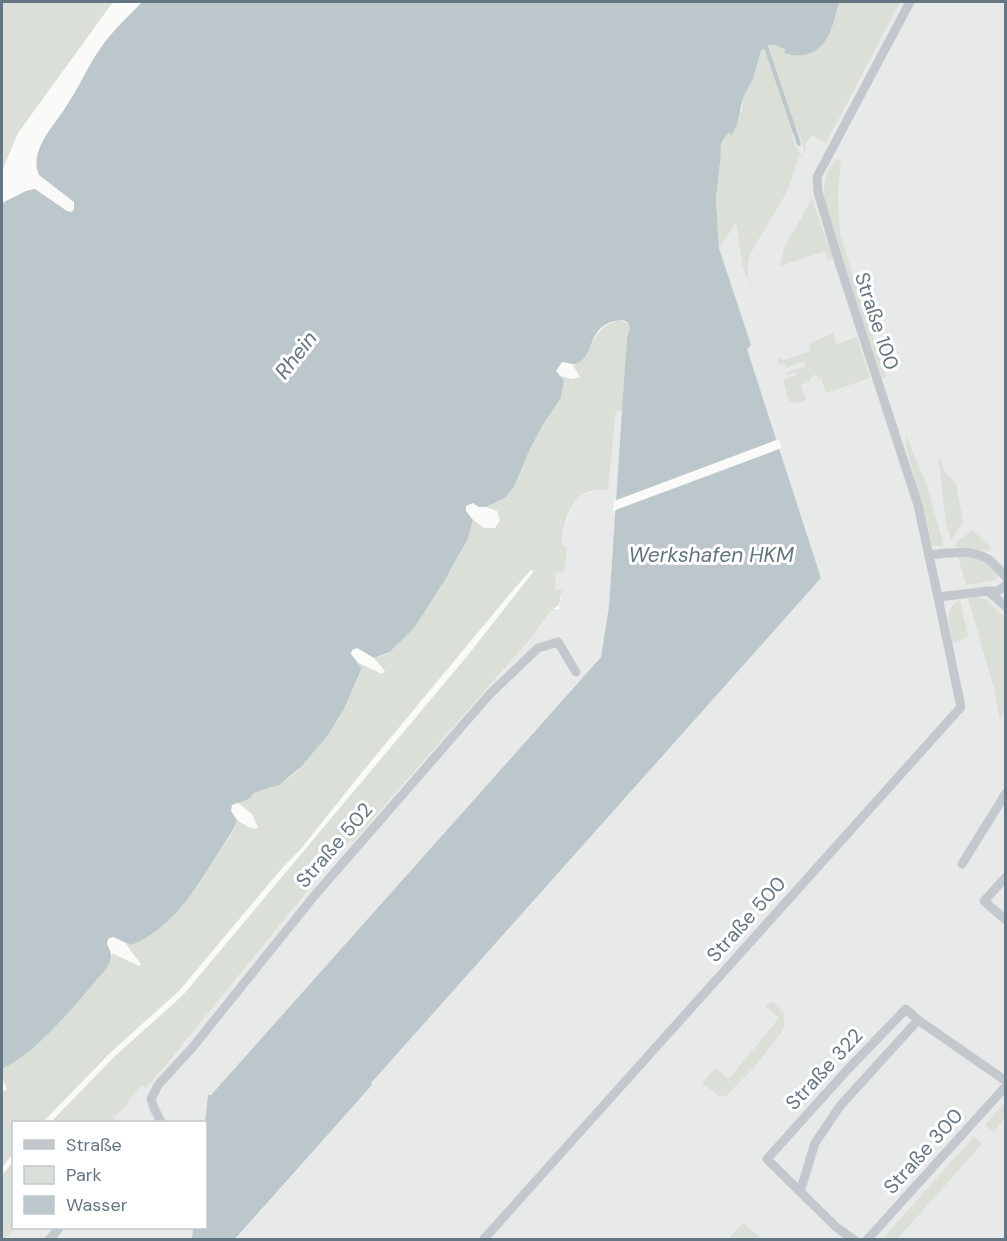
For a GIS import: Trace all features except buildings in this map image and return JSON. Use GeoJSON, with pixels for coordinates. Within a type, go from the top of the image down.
{"type":"FeatureCollection","features":[{"type":"Feature","properties":{"kind":"street","name":"Straße 100"},"geometry":{"type":"LineString","coordinates":[[910,2],[817,177],[818,192],[835,250],[918,506],[938,597]]}},
{"type":"Feature","properties":{"kind":"street"},"geometry":{"type":"LineString","coordinates":[[929,555],[951,552],[982,556],[991,561],[1005,577]]}},
{"type":"Feature","properties":{"kind":"street"},"geometry":{"type":"LineString","coordinates":[[938,597],[998,591],[1005,585]]}},
{"type":"Feature","properties":{"kind":"street"},"geometry":{"type":"LineString","coordinates":[[988,591],[1005,607]]}},
{"type":"Feature","properties":{"kind":"street","name":"Straße 500"},"geometry":{"type":"LineString","coordinates":[[483,1239],[961,707],[938,597]]}},
{"type":"Feature","properties":{"kind":"street","name":"Straße 502"},"geometry":{"type":"LineString","coordinates":[[160,1121],[151,1099],[158,1085],[192,1048],[315,895],[489,695],[538,648],[558,642],[576,672]]}},
{"type":"Feature","properties":{"kind":"street"},"geometry":{"type":"LineString","coordinates":[[962,864],[1005,793]]}},
{"type":"Feature","properties":{"kind":"street"},"geometry":{"type":"LineString","coordinates":[[1005,877],[984,901],[1005,920]]}},
{"type":"Feature","properties":{"kind":"street","name":"Straße 322"},"geometry":{"type":"LineString","coordinates":[[854,1239],[836,1227],[767,1159],[906,1009],[918,1020]]}},
{"type":"Feature","properties":{"kind":"street"},"geometry":{"type":"LineString","coordinates":[[800,1192],[815,1143],[840,1106],[918,1020],[1005,1084]]}},
{"type":"Feature","properties":{"kind":"street","name":"Straße 300"},"geometry":{"type":"LineString","coordinates":[[867,1239],[1005,1084]]}},
{"type":"Feature","properties":{"kind":"shaded area"},"geometry":{"type":"Polygon","coordinates":[[[876,2],[1005,2],[1005,1239],[235,1240],[372,1085],[370,1083],[821,578],[747,349],[750,345],[719,248],[876,2]]]}},
{"type":"Feature","properties":{"kind":"shaded area"},"geometry":{"type":"Polygon","coordinates":[[[616,411],[623,411],[609,606],[601,657],[211,1095],[208,1095],[205,1121],[109,1121],[143,1085],[146,1087],[170,1060],[327,867],[371,822],[533,636],[550,609],[559,609],[562,591],[554,589],[556,572],[564,573],[561,539],[573,502],[580,496],[595,490],[608,489],[616,411]]]}},
{"type":"Feature","properties":{"kind":"shaded area"},"geometry":{"type":"Polygon","coordinates":[[[12,1229],[193,1229],[192,1240],[2,1240],[2,1233],[12,1229]]]}},
{"type":"Feature","properties":{"kind":"green space"},"geometry":{"type":"Polygon","coordinates":[[[2,2],[113,2],[18,133],[2,171],[2,2]]]}},
{"type":"Feature","properties":{"kind":"green space"},"geometry":{"type":"Polygon","coordinates":[[[839,2],[900,2],[826,143],[812,135],[805,144],[805,159],[797,128],[792,135],[803,159],[799,156],[787,192],[748,260],[748,278],[759,305],[743,268],[736,223],[719,248],[716,199],[720,150],[725,135],[730,131],[742,109],[743,98],[753,79],[761,51],[770,45],[775,45],[785,51],[813,52],[828,36],[839,2]]]}},
{"type":"Feature","properties":{"kind":"green space"},"geometry":{"type":"Polygon","coordinates":[[[841,159],[838,194],[840,235],[886,377],[882,378],[825,207],[824,188],[827,174],[832,163],[841,159]]]}},
{"type":"Feature","properties":{"kind":"green space"},"geometry":{"type":"Polygon","coordinates":[[[812,199],[833,259],[828,260],[825,251],[780,266],[784,248],[812,199]]]}},
{"type":"Feature","properties":{"kind":"green space"},"geometry":{"type":"Polygon","coordinates":[[[619,320],[628,323],[630,331],[627,337],[623,411],[616,411],[608,490],[592,491],[579,497],[571,508],[563,529],[562,543],[567,548],[564,573],[556,572],[555,589],[562,590],[559,605],[550,611],[533,636],[353,842],[351,840],[327,867],[170,1060],[146,1088],[143,1085],[128,1101],[127,1106],[113,1117],[117,1121],[52,1121],[114,1057],[183,995],[468,655],[534,571],[531,570],[509,595],[300,850],[283,867],[179,991],[110,1053],[44,1121],[12,1121],[12,1155],[2,1167],[2,1092],[7,1089],[2,1079],[2,1069],[30,1050],[58,1024],[107,968],[112,953],[139,966],[141,964],[125,943],[131,945],[161,927],[172,917],[197,887],[233,831],[237,820],[248,827],[256,829],[258,827],[252,814],[237,802],[249,799],[254,793],[271,788],[289,778],[301,767],[328,735],[344,709],[362,669],[359,663],[382,674],[385,671],[374,658],[391,651],[427,608],[450,572],[473,520],[484,528],[495,528],[500,520],[497,511],[486,507],[506,497],[514,487],[530,449],[561,398],[564,380],[561,376],[572,379],[580,377],[573,365],[585,357],[595,337],[608,324],[619,320]]]}},
{"type":"Feature","properties":{"kind":"green space"},"geometry":{"type":"Polygon","coordinates":[[[833,333],[836,344],[857,337],[870,378],[826,393],[821,378],[819,379],[816,374],[810,379],[811,381],[801,385],[806,400],[797,403],[789,401],[783,380],[796,375],[795,372],[787,375],[786,373],[806,366],[804,361],[786,368],[785,363],[779,365],[777,357],[784,360],[811,351],[809,345],[811,343],[833,333]]]}},
{"type":"Feature","properties":{"kind":"green space"},"geometry":{"type":"Polygon","coordinates":[[[906,435],[927,486],[943,547],[933,545],[929,541],[930,535],[906,447],[906,435]]]}},
{"type":"Feature","properties":{"kind":"green space"},"geometry":{"type":"Polygon","coordinates":[[[938,453],[944,471],[956,484],[963,522],[951,540],[946,523],[938,453]]]}},
{"type":"Feature","properties":{"kind":"green space"},"geometry":{"type":"Polygon","coordinates":[[[973,530],[991,548],[988,551],[955,547],[958,541],[973,530]]]}},
{"type":"Feature","properties":{"kind":"green space"},"geometry":{"type":"Polygon","coordinates":[[[958,557],[987,563],[998,577],[995,580],[966,585],[958,557]]]}},
{"type":"Feature","properties":{"kind":"green space"},"geometry":{"type":"Polygon","coordinates":[[[976,597],[987,600],[1005,618],[1006,705],[1000,721],[994,688],[968,599],[976,597]]]}},
{"type":"Feature","properties":{"kind":"green space"},"geometry":{"type":"Polygon","coordinates":[[[960,600],[968,637],[952,643],[949,613],[954,604],[960,600]]]}},
{"type":"Feature","properties":{"kind":"green space"},"geometry":{"type":"Polygon","coordinates":[[[772,1001],[784,1013],[784,1026],[781,1033],[756,1065],[726,1096],[719,1096],[702,1083],[715,1068],[729,1079],[779,1018],[765,1006],[772,1001]]]}},
{"type":"Feature","properties":{"kind":"green space"},"geometry":{"type":"Polygon","coordinates":[[[1005,1102],[1005,1118],[993,1132],[985,1125],[1005,1102]]]}},
{"type":"Feature","properties":{"kind":"green space"},"geometry":{"type":"Polygon","coordinates":[[[974,1137],[982,1144],[897,1239],[882,1239],[974,1137]]]}},
{"type":"Feature","properties":{"kind":"green space"},"geometry":{"type":"Polygon","coordinates":[[[12,1163],[12,1229],[15,1229],[5,1239],[2,1239],[2,1175],[12,1163]]]}},
{"type":"Feature","properties":{"kind":"green space"},"geometry":{"type":"Polygon","coordinates":[[[743,1223],[761,1239],[728,1239],[743,1223]]]}},
{"type":"Feature","properties":{"kind":"water"},"geometry":{"type":"Polygon","coordinates":[[[142,2],[839,2],[829,35],[817,50],[797,55],[784,53],[785,50],[770,45],[761,51],[753,79],[743,98],[737,125],[731,136],[730,132],[725,137],[721,146],[716,199],[719,248],[751,345],[747,349],[821,578],[235,1239],[192,1239],[193,1229],[207,1229],[207,1121],[205,1121],[208,1095],[211,1095],[601,657],[609,606],[629,324],[621,320],[609,323],[596,334],[584,359],[574,364],[562,362],[556,371],[564,380],[561,398],[530,449],[514,487],[506,497],[486,507],[479,507],[473,503],[466,506],[466,511],[473,520],[468,538],[444,582],[414,628],[390,652],[374,658],[357,648],[352,650],[351,654],[362,668],[344,709],[328,735],[301,767],[279,785],[254,793],[249,799],[232,805],[231,811],[237,820],[234,827],[196,888],[173,916],[147,937],[131,945],[113,937],[108,939],[107,944],[111,956],[107,968],[44,1038],[16,1061],[2,1069],[2,203],[35,189],[67,211],[72,212],[74,209],[74,202],[39,175],[37,156],[50,129],[72,98],[92,61],[116,29],[142,2]]]}},
{"type":"Feature","properties":{"kind":"pier"},"geometry":{"type":"Polygon","coordinates":[[[779,439],[782,448],[613,511],[614,501],[779,439]]]}},
{"type":"Feature","properties":{"kind":"waterway"},"geometry":{"type":"LineString","coordinates":[[766,47],[799,144]]}},
{"type":"Feature","properties":{"kind":"water label","name":"Rhein"},"geometry":{"type":"Point","coordinates":[296,355]}},
{"type":"Feature","properties":{"kind":"water label","name":"Werkshafen HKM"},"geometry":{"type":"Point","coordinates":[711,555]}}]}
